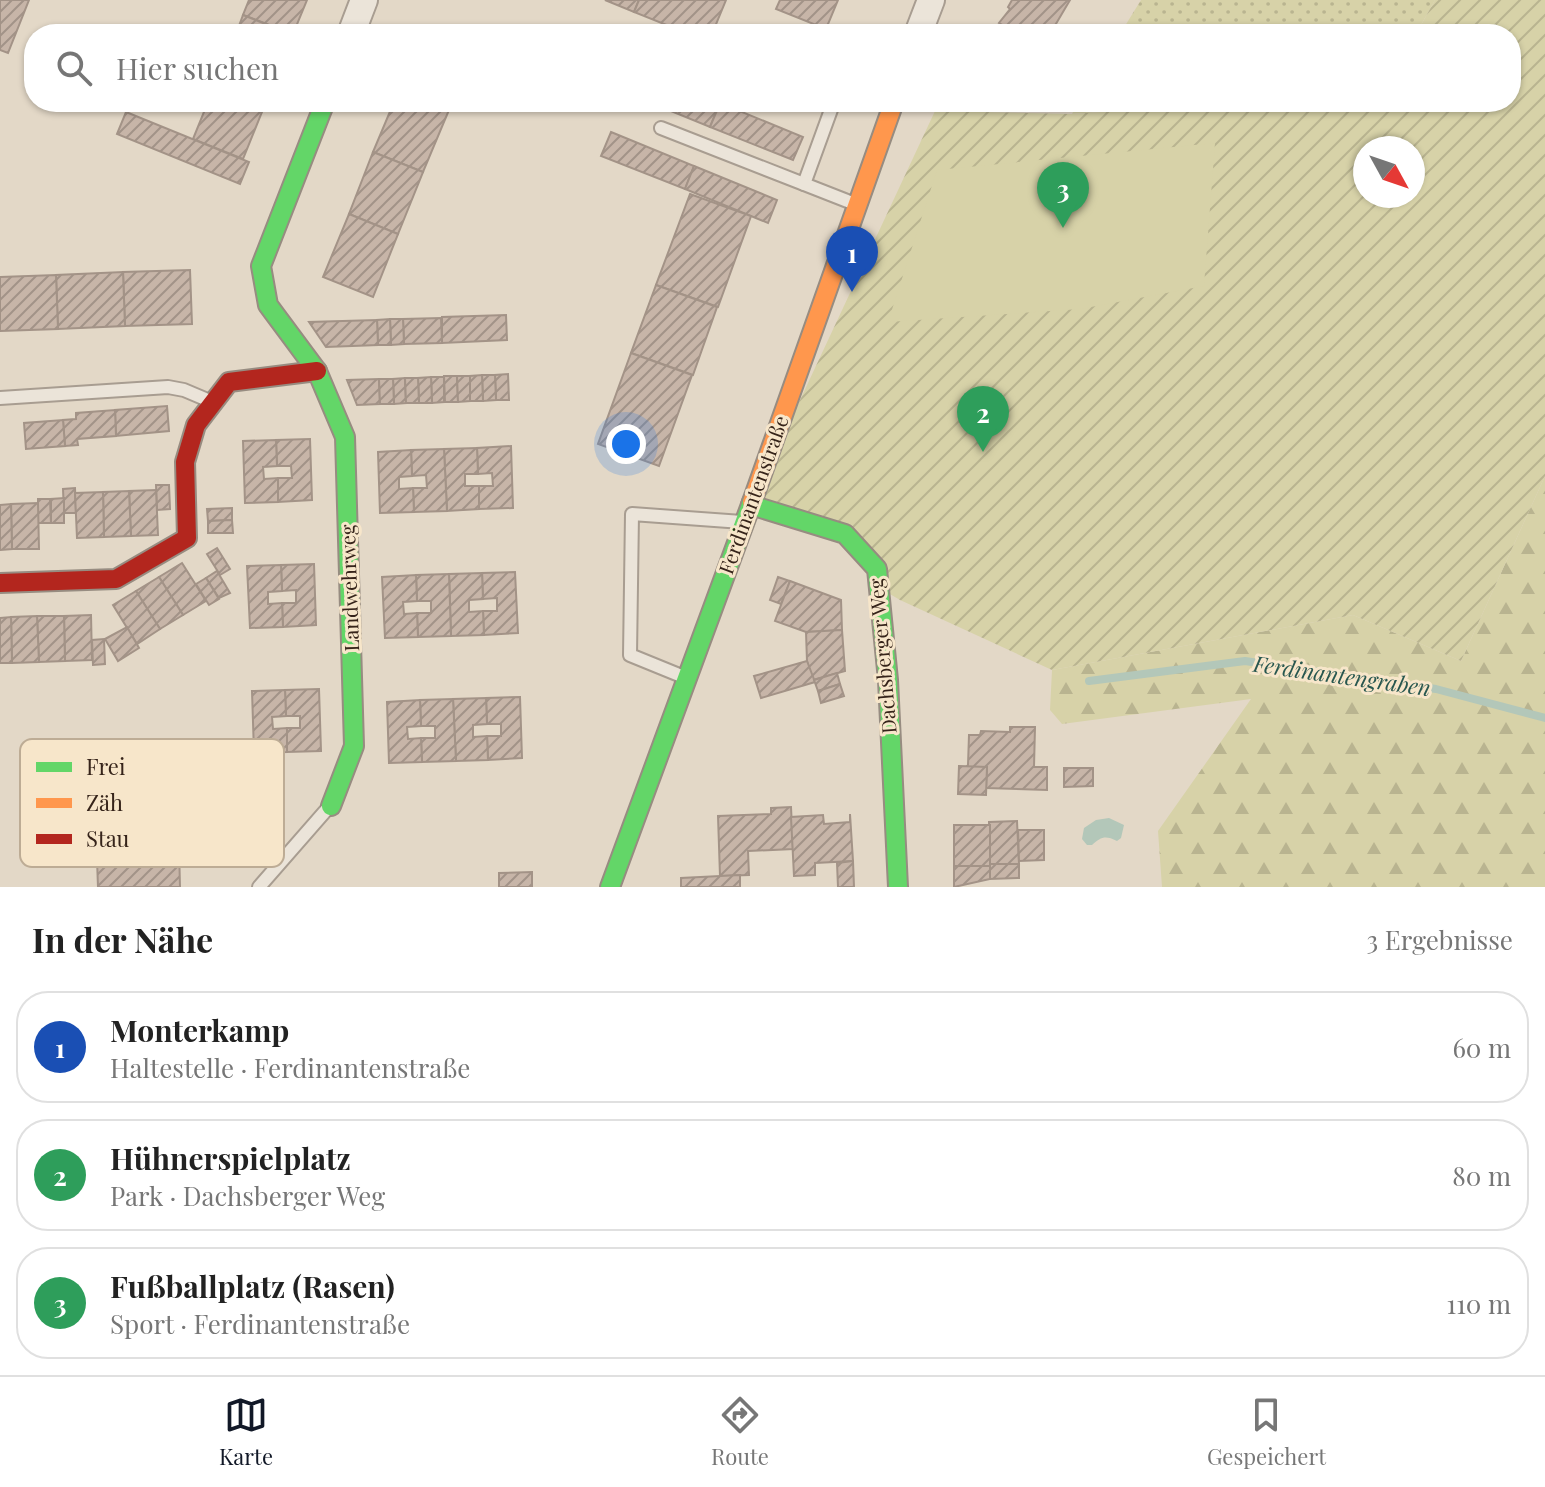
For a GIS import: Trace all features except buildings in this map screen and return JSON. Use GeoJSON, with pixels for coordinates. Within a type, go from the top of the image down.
{"type":"FeatureCollection","features":[{"type":"Feature","properties":{"kind":"street"},"geometry":{"type":"LineString","coordinates":[[355,24],[364,0]]}},
{"type":"Feature","properties":{"kind":"street"},"geometry":{"type":"LineString","coordinates":[[922,24],[931,0]]}},
{"type":"Feature","properties":{"kind":"street","name":"Landwehrweg"},"geometry":{"type":"LineString","coordinates":[[321,112],[261,266],[268,305],[317,371],[345,437],[354,746],[331,806]]}},
{"type":"Feature","properties":{"kind":"street","name":"Ferdinantenstraße"},"geometry":{"type":"LineString","coordinates":[[610,887],[748,513],[891,112]]}},
{"type":"Feature","properties":{"kind":"street"},"geometry":{"type":"LineString","coordinates":[[0,583],[116,579],[187,538],[185,462],[196,425],[229,382],[317,371]]}},
{"type":"Feature","properties":{"kind":"street","name":"Dachsberger Weg"},"geometry":{"type":"LineString","coordinates":[[748,513],[845,534],[877,569],[888,680],[898,887]]}},
{"type":"Feature","properties":{"kind":"lane"},"geometry":{"type":"LineString","coordinates":[[804,184],[830,112]]}},
{"type":"Feature","properties":{"kind":"lane"},"geometry":{"type":"LineString","coordinates":[[661,128],[858,205]]}},
{"type":"Feature","properties":{"kind":"lane"},"geometry":{"type":"LineString","coordinates":[[0,398],[168,387],[184,390],[213,403]]}},
{"type":"Feature","properties":{"kind":"lane"},"geometry":{"type":"LineString","coordinates":[[687,678],[630,655],[632,514],[748,513]]}},
{"type":"Feature","properties":{"kind":"lane"},"geometry":{"type":"LineString","coordinates":[[284,859],[331,806]]}},
{"type":"Feature","properties":{"kind":"lane"},"geometry":{"type":"LineString","coordinates":[[259,887],[277,867]]}},
{"type":"Feature","properties":{"kind":"green space"},"geometry":{"type":"Polygon","coordinates":[[[1141,0],[1435,0],[1422,24],[1126,24],[1141,0]]]}},
{"type":"Feature","properties":{"kind":"green space"},"geometry":{"type":"Polygon","coordinates":[[[1435,0],[1545,0],[1545,476],[1461,661],[1353,615],[1052,670],[883,590],[839,534],[751,505],[935,112],[1521,112],[1521,24],[1422,24],[1435,0]]]}},
{"type":"Feature","properties":{"kind":"green space"},"geometry":{"type":"Polygon","coordinates":[[[1215,143],[1204,286],[1080,309],[888,322],[937,170],[1215,143]]]}},
{"type":"Feature","properties":{"kind":"green space"},"geometry":{"type":"Polygon","coordinates":[[[1545,476],[1545,887],[1162,887],[1158,831],[1251,699],[1062,724],[1050,710],[1052,670],[1353,615],[1461,661],[1545,476]]]}},
{"type":"Feature","properties":{"kind":"shaded area"},"geometry":{"type":"Polygon","coordinates":[[[1109,818],[1124,825],[1121,838],[1117,841],[1103,838],[1087,845],[1082,839],[1084,828],[1096,820],[1109,818]]]}},
{"type":"Feature","properties":{"kind":"waterway","name":"Ferdinantengraben"},"geometry":{"type":"LineString","coordinates":[[1089,681],[1245,661],[1436,689],[1545,718]]}},
{"type":"Feature","properties":{"kind":"traffic: fast"},"geometry":{"type":"LineString","coordinates":[[321,112],[261,266],[268,305],[317,371],[345,437],[354,746],[331,806]]}},
{"type":"Feature","properties":{"kind":"traffic: fast"},"geometry":{"type":"LineString","coordinates":[[610,887],[752,502]]}},
{"type":"Feature","properties":{"kind":"traffic: fast"},"geometry":{"type":"LineString","coordinates":[[751,505],[845,534],[877,569],[888,680],[898,887]]}},
{"type":"Feature","properties":{"kind":"traffic: slow"},"geometry":{"type":"LineString","coordinates":[[752,502],[890,112]]}},
{"type":"Feature","properties":{"kind":"traffic: jam"},"geometry":{"type":"LineString","coordinates":[[0,583],[116,579],[187,538],[185,462],[196,425],[229,382],[317,371]]}},
{"type":"Feature","properties":{"kind":"place","name":"Fußballplatz (Rasen)"},"geometry":{"type":"Point","coordinates":[1063,228]}},
{"type":"Feature","properties":{"kind":"place","name":"Monterkamp"},"geometry":{"type":"Point","coordinates":[852,292]}},
{"type":"Feature","properties":{"kind":"place","name":"Hühnerspielplatz"},"geometry":{"type":"Point","coordinates":[983,452]}}]}
